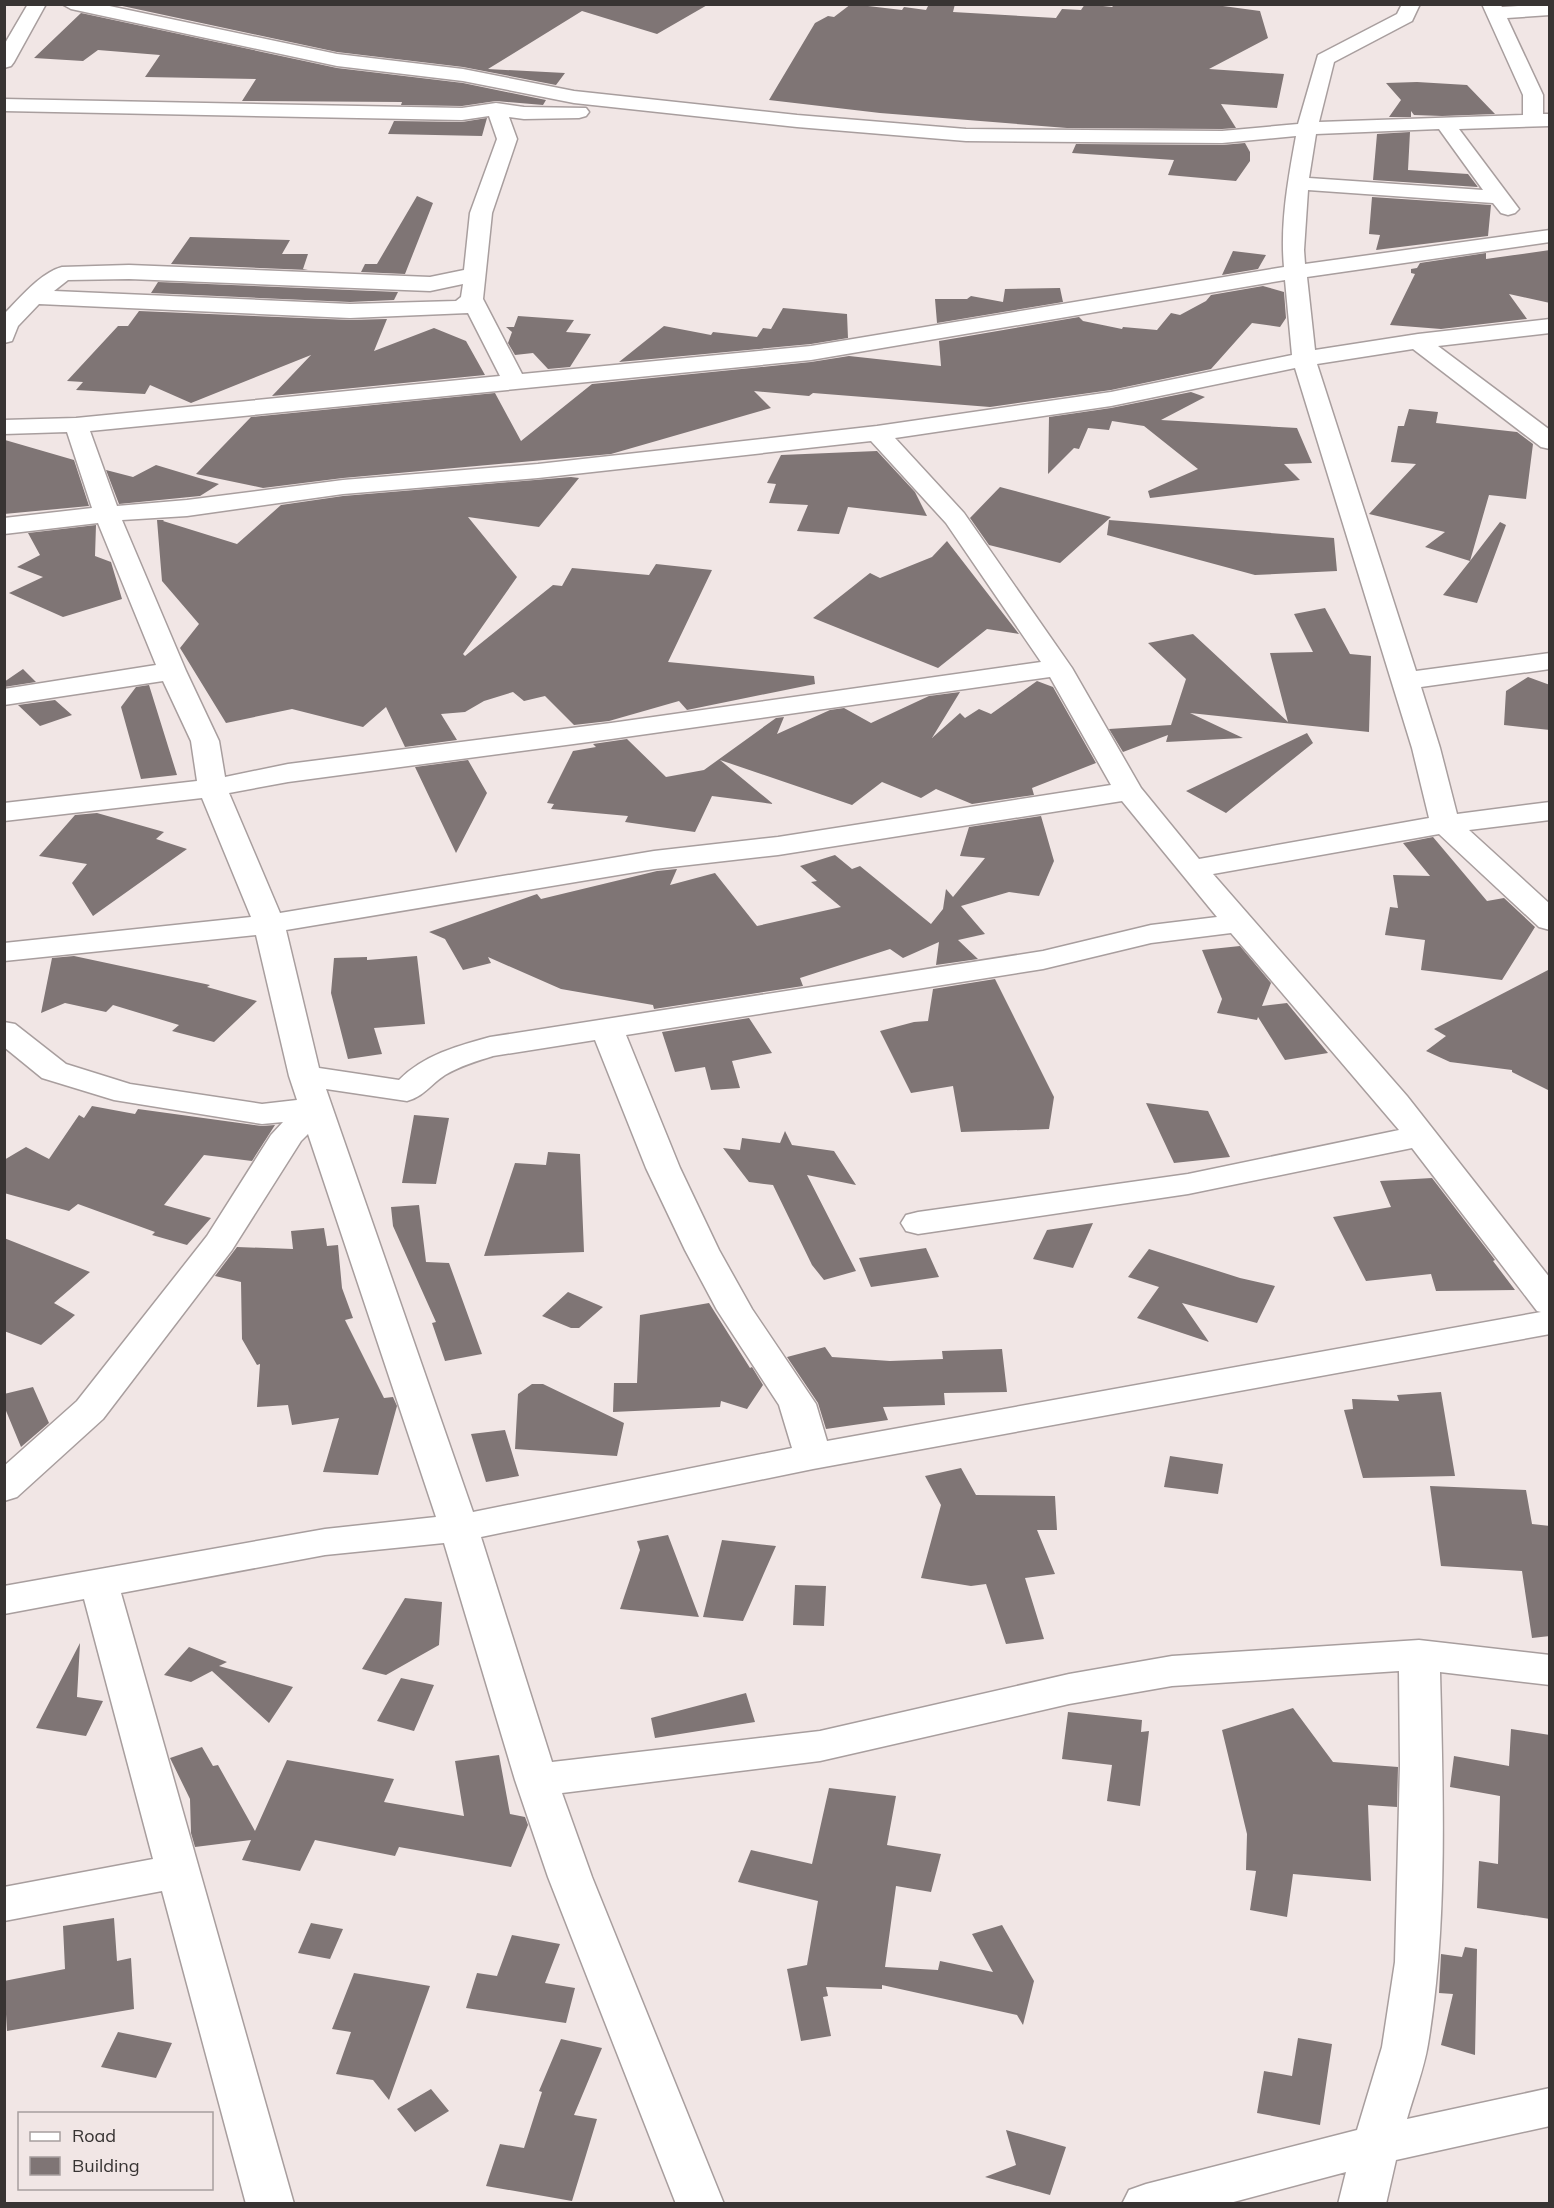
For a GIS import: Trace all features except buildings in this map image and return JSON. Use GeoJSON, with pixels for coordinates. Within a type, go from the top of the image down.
{"type":"FeatureCollection","features":[{"type":"Feature","properties":{"kind":"street"},"geometry":{"type":"LineString","coordinates":[[4,62],[37,4]]}},
{"type":"Feature","properties":{"kind":"street"},"geometry":{"type":"LineString","coordinates":[[70,4],[337,60],[463,75],[574,97],[797,121],[966,135],[1222,137],[1307,129],[1541,120],[1533,95],[1493,9],[1550,9]]}},
{"type":"Feature","properties":{"kind":"street"},"geometry":{"type":"LineString","coordinates":[[1411,4],[1405,17],[1325,59],[1307,129],[1298,183],[1293,250],[1304,359],[1426,748],[1445,824],[1550,921]]}},
{"type":"Feature","properties":{"kind":"street"},"geometry":{"type":"LineString","coordinates":[[4,105],[462,114],[496,109],[524,113],[704,111]]}},
{"type":"Feature","properties":{"kind":"street"},"geometry":{"type":"LineString","coordinates":[[496,109],[507,139],[482,213],[472,299],[514,382]]}},
{"type":"Feature","properties":{"kind":"street"},"geometry":{"type":"LineString","coordinates":[[1445,123],[1499,197],[1540,236]]}},
{"type":"Feature","properties":{"kind":"street"},"geometry":{"type":"LineString","coordinates":[[1298,183],[1499,197]]}},
{"type":"Feature","properties":{"kind":"street"},"geometry":{"type":"LineString","coordinates":[[4,427],[76,425],[811,353],[1295,272],[1540,236]]}},
{"type":"Feature","properties":{"kind":"street"},"geometry":{"type":"LineString","coordinates":[[4,336],[8,324],[33,297],[62,274],[129,272],[430,284],[474,275]]}},
{"type":"Feature","properties":{"kind":"street"},"geometry":{"type":"LineString","coordinates":[[33,297],[350,311],[462,308],[472,299]]}},
{"type":"Feature","properties":{"kind":"street"},"geometry":{"type":"LineString","coordinates":[[4,526],[106,514],[187,508],[343,487],[538,471],[877,433],[1111,399],[1304,359],[1418,341],[1550,326]]}},
{"type":"Feature","properties":{"kind":"street"},"geometry":{"type":"LineString","coordinates":[[1418,341],[1539,426],[1550,442]]}},
{"type":"Feature","properties":{"kind":"street"},"geometry":{"type":"LineString","coordinates":[[76,425],[106,514],[172,672],[205,741],[212,788],[269,924],[310,1092],[459,1528],[536,1780],[570,1877],[700,2204]]}},
{"type":"Feature","properties":{"kind":"street"},"geometry":{"type":"LineString","coordinates":[[877,433],[955,518],[1058,668],[1129,791],[1420,1136],[1550,1303]]}},
{"type":"Feature","properties":{"kind":"street"},"geometry":{"type":"LineString","coordinates":[[1405,681],[1550,661]]}},
{"type":"Feature","properties":{"kind":"street"},"geometry":{"type":"LineString","coordinates":[[4,812],[212,788],[288,773],[610,731],[1058,668]]}},
{"type":"Feature","properties":{"kind":"street"},"geometry":{"type":"LineString","coordinates":[[4,697],[172,672]]}},
{"type":"Feature","properties":{"kind":"street"},"geometry":{"type":"LineString","coordinates":[[4,952],[269,924],[654,860],[778,846],[1129,791]]}},
{"type":"Feature","properties":{"kind":"street"},"geometry":{"type":"LineString","coordinates":[[1192,868],[1445,824],[1550,811]]}},
{"type":"Feature","properties":{"kind":"street"},"geometry":{"type":"LineString","coordinates":[[4,1031],[54,1071],[126,1092],[262,1114],[310,1092],[407,1091],[422,1074],[456,1056],[490,1047],[1042,960],[1151,934],[1239,923]]}},
{"type":"Feature","properties":{"kind":"street"},"geometry":{"type":"LineString","coordinates":[[607,1029],[663,1168],[702,1251],[735,1310],[797,1404],[813,1456]]}},
{"type":"Feature","properties":{"kind":"street"},"geometry":{"type":"LineString","coordinates":[[4,1488],[90,1410],[220,1242],[288,1135],[310,1092]]}},
{"type":"Feature","properties":{"kind":"street"},"geometry":{"type":"LineString","coordinates":[[918,1223],[1188,1184],[1420,1136]]}},
{"type":"Feature","properties":{"kind":"street"},"geometry":{"type":"LineString","coordinates":[[4,1600],[325,1542],[459,1528],[813,1456],[1550,1322]]}},
{"type":"Feature","properties":{"kind":"street"},"geometry":{"type":"LineString","coordinates":[[99,1583],[270,2204]]}},
{"type":"Feature","properties":{"kind":"street"},"geometry":{"type":"LineString","coordinates":[[536,1780],[820,1746],[1069,1689],[1172,1671],[1419,1655],[1550,1670]]}},
{"type":"Feature","properties":{"kind":"street"},"geometry":{"type":"LineString","coordinates":[[1362,2204],[1376,2145],[1405,2047],[1417,1962],[1421,1765],[1419,1655]]}},
{"type":"Feature","properties":{"kind":"street"},"geometry":{"type":"LineString","coordinates":[[4,1904],[178,1871]]}},
{"type":"Feature","properties":{"kind":"street"},"geometry":{"type":"LineString","coordinates":[[1146,2204],[1376,2145],[1550,2107]]}}]}
